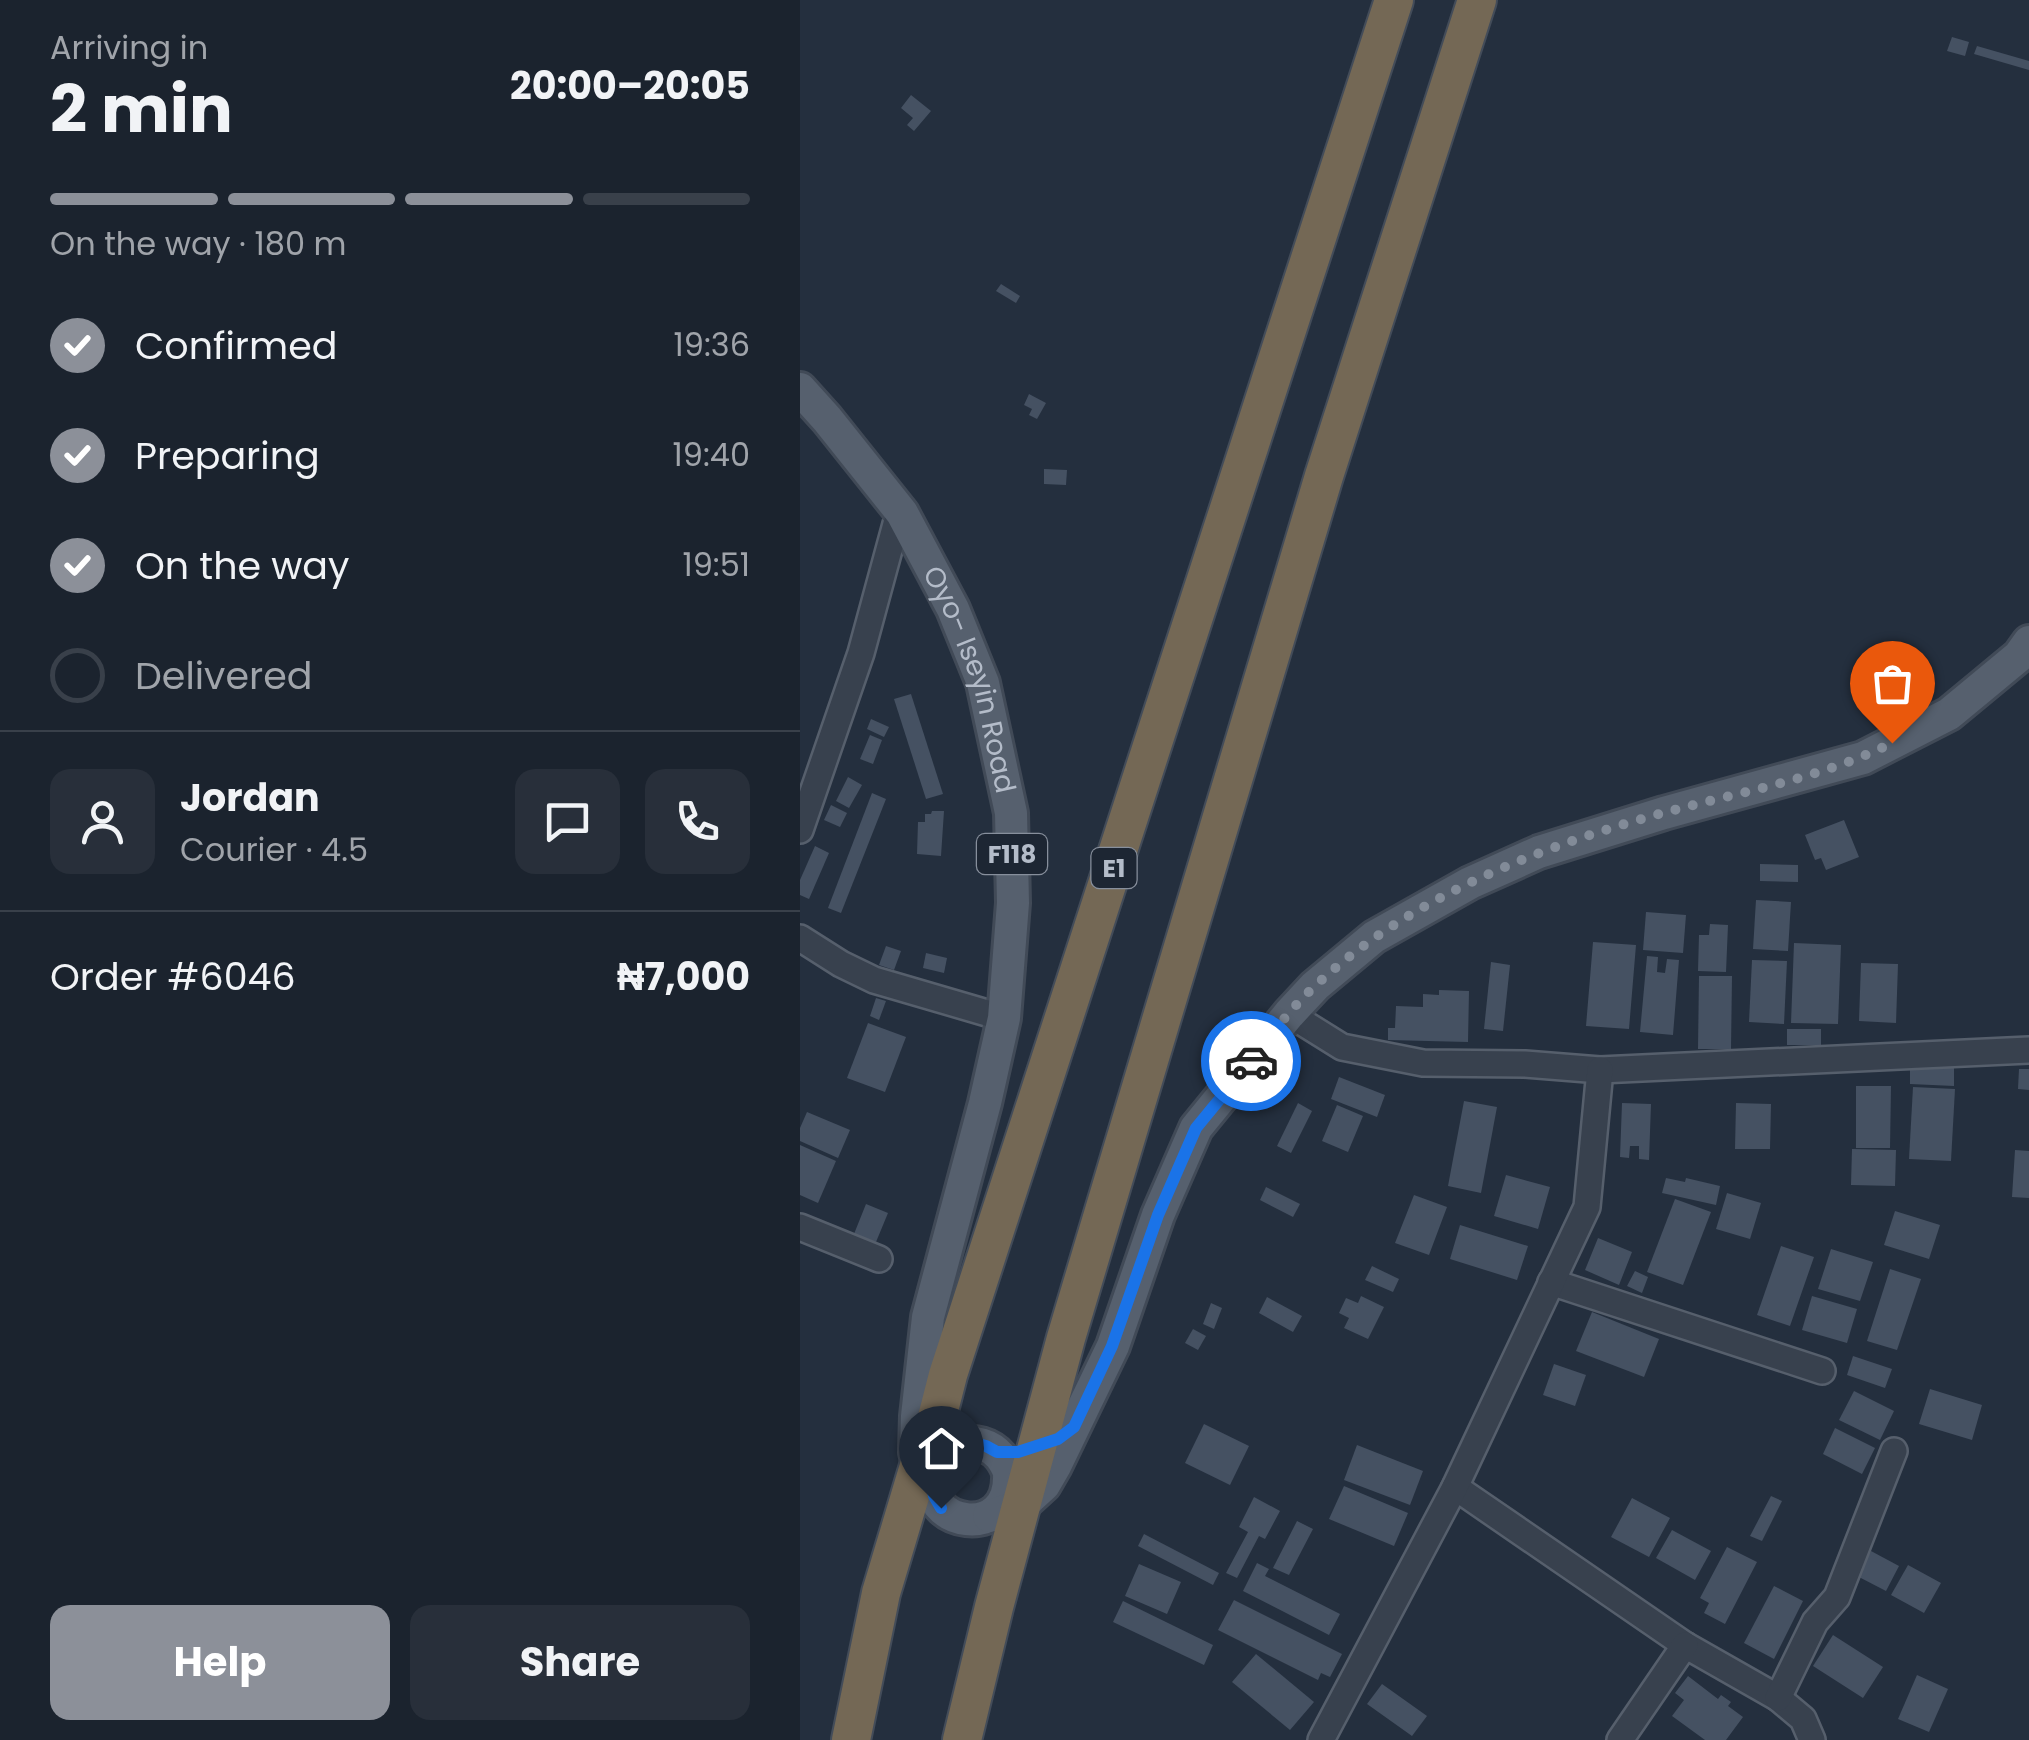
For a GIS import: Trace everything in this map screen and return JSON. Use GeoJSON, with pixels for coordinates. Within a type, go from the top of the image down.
{"type":"FeatureCollection","features":[{"type":"Feature","properties":{"kind":"highway","name":"E1"},"geometry":{"type":"LineString","coordinates":[[850,1740],[882,1593],[938,1457],[948,1375],[1394,0]]}},
{"type":"Feature","properties":{"kind":"highway"},"geometry":{"type":"LineString","coordinates":[[962,1740],[1004,1487],[1038,1446],[1066,1338],[1324,476],[1477,0]]}},
{"type":"Feature","properties":{"kind":"main road","name":"Oyo- Iseyin Road"},"geometry":{"type":"LineString","coordinates":[[800,390],[828,419],[902,513],[953,609],[983,683],[1011,813],[1013,903],[1004,1018],[928,1317],[922,1367],[916,1452],[938,1457]]}},
{"type":"Feature","properties":{"kind":"main road"},"geometry":{"type":"LineString","coordinates":[[1004,1487],[1044,1485],[1112,1346],[1158,1215],[1196,1128],[1315,986],[1374,937],[1470,883],[1540,852],[1664,812],[1863,758],[1949,714],[2018,656],[2029,642]]}},
{"type":"Feature","properties":{"kind":"main road"},"geometry":{"type":"LineString","coordinates":[[922,1367],[938,1457],[941,1508],[952,1516],[977,1520],[1004,1487],[1018,1452],[1058,1439],[1074,1427]]}},
{"type":"Feature","properties":{"kind":"main road"},"geometry":{"type":"LineString","coordinates":[[938,1457],[974,1443],[986,1446],[1004,1487]]}},
{"type":"Feature","properties":{"kind":"street"},"geometry":{"type":"LineString","coordinates":[[800,830],[861,653],[896,524]]}},
{"type":"Feature","properties":{"kind":"street"},"geometry":{"type":"LineString","coordinates":[[800,938],[874,980],[1004,1018]]}},
{"type":"Feature","properties":{"kind":"street"},"geometry":{"type":"LineString","coordinates":[[1289,1014],[1342,1047],[1424,1063],[1525,1064],[1600,1070],[2029,1050]]}},
{"type":"Feature","properties":{"kind":"street"},"geometry":{"type":"LineString","coordinates":[[1321,1740],[1455,1486],[1587,1206],[1600,1070]]}},
{"type":"Feature","properties":{"kind":"street"},"geometry":{"type":"LineString","coordinates":[[800,1227],[879,1258]]}},
{"type":"Feature","properties":{"kind":"street"},"geometry":{"type":"LineString","coordinates":[[1551,1282],[1822,1371]]}},
{"type":"Feature","properties":{"kind":"street"},"geometry":{"type":"LineString","coordinates":[[1778,1698],[1815,1622],[1837,1597],[1894,1451]]}},
{"type":"Feature","properties":{"kind":"street"},"geometry":{"type":"LineString","coordinates":[[1455,1486],[1686,1645],[1778,1698],[1803,1719],[1812,1740]]}},
{"type":"Feature","properties":{"kind":"street"},"geometry":{"type":"LineString","coordinates":[[1620,1740],[1686,1645]]}},
{"type":"Feature","properties":{"kind":"building"},"geometry":{"type":"Polygon","coordinates":[[[1952,37],[1969,42],[1965,56],[1947,51],[1952,37]]]}},
{"type":"Feature","properties":{"kind":"building"},"geometry":{"type":"Polygon","coordinates":[[[1977,46],[2029,61],[2029,70],[1974,54],[1977,46]]]}},
{"type":"Feature","properties":{"kind":"building"},"geometry":{"type":"Polygon","coordinates":[[[911,95],[931,111],[914,131],[907,125],[913,118],[901,108],[911,95]]]}},
{"type":"Feature","properties":{"kind":"building"},"geometry":{"type":"Polygon","coordinates":[[[1001,284],[1020,296],[1016,303],[996,291],[1001,284]]]}},
{"type":"Feature","properties":{"kind":"building"},"geometry":{"type":"Polygon","coordinates":[[[1029,394],[1046,403],[1037,419],[1029,415],[1032,409],[1024,405],[1029,394]]]}},
{"type":"Feature","properties":{"kind":"building"},"geometry":{"type":"Polygon","coordinates":[[[1044,469],[1067,470],[1066,485],[1044,484],[1044,469]]]}},
{"type":"Feature","properties":{"kind":"building"},"geometry":{"type":"Polygon","coordinates":[[[911,694],[943,794],[926,799],[894,699],[911,694]]]}},
{"type":"Feature","properties":{"kind":"building"},"geometry":{"type":"Polygon","coordinates":[[[871,719],[889,727],[884,737],[867,729],[871,719]]]}},
{"type":"Feature","properties":{"kind":"building"},"geometry":{"type":"Polygon","coordinates":[[[870,735],[882,740],[873,764],[860,759],[870,735]]]}},
{"type":"Feature","properties":{"kind":"building"},"geometry":{"type":"Polygon","coordinates":[[[848,777],[862,785],[849,808],[836,801],[848,777]]]}},
{"type":"Feature","properties":{"kind":"building"},"geometry":{"type":"Polygon","coordinates":[[[872,793],[886,799],[841,913],[828,908],[872,793]]]}},
{"type":"Feature","properties":{"kind":"building"},"geometry":{"type":"Polygon","coordinates":[[[831,805],[847,813],[840,827],[824,820],[831,805]]]}},
{"type":"Feature","properties":{"kind":"building"},"geometry":{"type":"Polygon","coordinates":[[[944,811],[941,856],[917,854],[918,822],[925,822],[925,814],[944,811]]]}},
{"type":"Feature","properties":{"kind":"building"},"geometry":{"type":"Polygon","coordinates":[[[1844,820],[1859,857],[1826,870],[1821,858],[1815,860],[1805,835],[1844,820]]]}},
{"type":"Feature","properties":{"kind":"building"},"geometry":{"type":"Polygon","coordinates":[[[815,846],[829,853],[809,899],[800,895],[800,880],[815,846]]]}},
{"type":"Feature","properties":{"kind":"building"},"geometry":{"type":"Polygon","coordinates":[[[1760,864],[1798,865],[1798,882],[1760,881],[1760,864]]]}},
{"type":"Feature","properties":{"kind":"building"},"geometry":{"type":"Polygon","coordinates":[[[1756,900],[1791,902],[1788,951],[1753,949],[1756,900]]]}},
{"type":"Feature","properties":{"kind":"building"},"geometry":{"type":"Polygon","coordinates":[[[1646,912],[1686,915],[1683,953],[1643,950],[1646,912]]]}},
{"type":"Feature","properties":{"kind":"building"},"geometry":{"type":"Polygon","coordinates":[[[1710,924],[1728,925],[1726,972],[1698,971],[1699,935],[1709,935],[1710,924]]]}},
{"type":"Feature","properties":{"kind":"building"},"geometry":{"type":"Polygon","coordinates":[[[1593,942],[1636,945],[1629,1029],[1586,1026],[1593,942]]]}},
{"type":"Feature","properties":{"kind":"building"},"geometry":{"type":"Polygon","coordinates":[[[1794,943],[1841,945],[1838,1024],[1791,1023],[1794,943]]]}},
{"type":"Feature","properties":{"kind":"building"},"geometry":{"type":"Polygon","coordinates":[[[886,946],[901,951],[894,970],[879,965],[886,946]]]}},
{"type":"Feature","properties":{"kind":"building"},"geometry":{"type":"Polygon","coordinates":[[[926,953],[947,958],[944,973],[923,968],[926,953]]]}},
{"type":"Feature","properties":{"kind":"building"},"geometry":{"type":"Polygon","coordinates":[[[1647,956],[1658,957],[1657,972],[1665,973],[1667,959],[1679,960],[1673,1035],[1640,1032],[1647,956]]]}},
{"type":"Feature","properties":{"kind":"building"},"geometry":{"type":"Polygon","coordinates":[[[1752,960],[1787,961],[1784,1024],[1749,1022],[1752,960]]]}},
{"type":"Feature","properties":{"kind":"building"},"geometry":{"type":"Polygon","coordinates":[[[1491,962],[1510,965],[1503,1031],[1484,1029],[1491,962]]]}},
{"type":"Feature","properties":{"kind":"building"},"geometry":{"type":"Polygon","coordinates":[[[1861,963],[1898,964],[1896,1023],[1859,1021],[1861,963]]]}},
{"type":"Feature","properties":{"kind":"building"},"geometry":{"type":"Polygon","coordinates":[[[1699,976],[1732,976],[1731,1049],[1698,1049],[1699,976]]]}},
{"type":"Feature","properties":{"kind":"building"},"geometry":{"type":"Polygon","coordinates":[[[1439,990],[1469,991],[1468,1042],[1388,1040],[1388,1028],[1395,1028],[1396,1006],[1423,1007],[1423,994],[1439,995],[1439,990]]]}},
{"type":"Feature","properties":{"kind":"building"},"geometry":{"type":"Polygon","coordinates":[[[876,998],[886,1001],[879,1020],[870,1016],[876,998]]]}},
{"type":"Feature","properties":{"kind":"building"},"geometry":{"type":"Polygon","coordinates":[[[868,1023],[906,1037],[885,1092],[847,1078],[868,1023]]]}},
{"type":"Feature","properties":{"kind":"building"},"geometry":{"type":"Polygon","coordinates":[[[1787,1029],[1821,1029],[1821,1045],[1787,1045],[1787,1029]]]}},
{"type":"Feature","properties":{"kind":"building"},"geometry":{"type":"Polygon","coordinates":[[[1910,1067],[1954,1068],[1954,1086],[1910,1084],[1910,1067]]]}},
{"type":"Feature","properties":{"kind":"building"},"geometry":{"type":"Polygon","coordinates":[[[2019,1069],[2029,1069],[2029,1090],[2018,1089],[2019,1069]]]}},
{"type":"Feature","properties":{"kind":"building"},"geometry":{"type":"Polygon","coordinates":[[[1339,1077],[1385,1095],[1377,1117],[1331,1099],[1339,1077]]]}},
{"type":"Feature","properties":{"kind":"building"},"geometry":{"type":"Polygon","coordinates":[[[1856,1086],[1891,1086],[1890,1148],[1856,1148],[1856,1086]]]}},
{"type":"Feature","properties":{"kind":"building"},"geometry":{"type":"Polygon","coordinates":[[[1913,1087],[1955,1089],[1951,1161],[1909,1159],[1913,1087]]]}},
{"type":"Feature","properties":{"kind":"building"},"geometry":{"type":"Polygon","coordinates":[[[1464,1101],[1497,1107],[1481,1193],[1448,1186],[1464,1101]]]}},
{"type":"Feature","properties":{"kind":"building"},"geometry":{"type":"Polygon","coordinates":[[[1298,1103],[1312,1111],[1291,1153],[1277,1146],[1298,1103]]]}},
{"type":"Feature","properties":{"kind":"building"},"geometry":{"type":"Polygon","coordinates":[[[1622,1103],[1651,1104],[1649,1160],[1639,1159],[1639,1146],[1630,1146],[1629,1158],[1620,1157],[1622,1103]]]}},
{"type":"Feature","properties":{"kind":"building"},"geometry":{"type":"Polygon","coordinates":[[[1736,1103],[1771,1104],[1770,1149],[1735,1149],[1736,1103]]]}},
{"type":"Feature","properties":{"kind":"building"},"geometry":{"type":"Polygon","coordinates":[[[1337,1105],[1363,1116],[1348,1152],[1322,1141],[1337,1105]]]}},
{"type":"Feature","properties":{"kind":"building"},"geometry":{"type":"Polygon","coordinates":[[[807,1112],[850,1130],[838,1158],[800,1141],[800,1128],[807,1112]]]}},
{"type":"Feature","properties":{"kind":"building"},"geometry":{"type":"Polygon","coordinates":[[[800,1145],[836,1161],[818,1203],[800,1195],[800,1145]]]}},
{"type":"Feature","properties":{"kind":"building"},"geometry":{"type":"Polygon","coordinates":[[[1852,1149],[1896,1150],[1895,1186],[1851,1185],[1852,1149]]]}},
{"type":"Feature","properties":{"kind":"building"},"geometry":{"type":"Polygon","coordinates":[[[2015,1150],[2029,1151],[2029,1198],[2012,1197],[2015,1150]]]}},
{"type":"Feature","properties":{"kind":"building"},"geometry":{"type":"Polygon","coordinates":[[[1506,1175],[1550,1187],[1538,1229],[1494,1216],[1506,1175]]]}},
{"type":"Feature","properties":{"kind":"building"},"geometry":{"type":"Polygon","coordinates":[[[1666,1178],[1720,1186],[1716,1205],[1662,1193],[1666,1178]]]}},
{"type":"Feature","properties":{"kind":"building"},"geometry":{"type":"Polygon","coordinates":[[[1266,1187],[1300,1204],[1293,1217],[1260,1200],[1266,1187]]]}},
{"type":"Feature","properties":{"kind":"building"},"geometry":{"type":"Polygon","coordinates":[[[1727,1193],[1761,1203],[1750,1239],[1716,1229],[1727,1193]]]}},
{"type":"Feature","properties":{"kind":"building"},"geometry":{"type":"Polygon","coordinates":[[[1414,1195],[1447,1207],[1429,1255],[1395,1243],[1414,1195]]]}},
{"type":"Feature","properties":{"kind":"building"},"geometry":{"type":"Polygon","coordinates":[[[1675,1199],[1711,1212],[1683,1285],[1647,1272],[1675,1199]]]}},
{"type":"Feature","properties":{"kind":"building"},"geometry":{"type":"Polygon","coordinates":[[[866,1204],[888,1213],[876,1242],[854,1234],[866,1204]]]}},
{"type":"Feature","properties":{"kind":"building"},"geometry":{"type":"Polygon","coordinates":[[[1895,1211],[1940,1225],[1929,1259],[1884,1245],[1895,1211]]]}},
{"type":"Feature","properties":{"kind":"building"},"geometry":{"type":"Polygon","coordinates":[[[1460,1225],[1528,1246],[1517,1280],[1450,1259],[1460,1225]]]}},
{"type":"Feature","properties":{"kind":"building"},"geometry":{"type":"Polygon","coordinates":[[[1598,1238],[1632,1252],[1619,1285],[1585,1270],[1598,1238]]]}},
{"type":"Feature","properties":{"kind":"building"},"geometry":{"type":"Polygon","coordinates":[[[1781,1246],[1814,1257],[1790,1326],[1757,1315],[1781,1246]]]}},
{"type":"Feature","properties":{"kind":"building"},"geometry":{"type":"Polygon","coordinates":[[[1831,1249],[1873,1262],[1860,1301],[1818,1289],[1831,1249]]]}},
{"type":"Feature","properties":{"kind":"building"},"geometry":{"type":"Polygon","coordinates":[[[1372,1266],[1399,1279],[1393,1292],[1365,1280],[1372,1266]]]}},
{"type":"Feature","properties":{"kind":"building"},"geometry":{"type":"Polygon","coordinates":[[[1890,1269],[1921,1279],[1897,1350],[1867,1341],[1890,1269]]]}},
{"type":"Feature","properties":{"kind":"building"},"geometry":{"type":"Polygon","coordinates":[[[1635,1271],[1648,1277],[1642,1293],[1627,1286],[1635,1271]]]}},
{"type":"Feature","properties":{"kind":"building"},"geometry":{"type":"Polygon","coordinates":[[[1361,1296],[1384,1307],[1368,1339],[1344,1328],[1349,1318],[1339,1313],[1346,1298],[1358,1303],[1361,1296]]]}},
{"type":"Feature","properties":{"kind":"building"},"geometry":{"type":"Polygon","coordinates":[[[1812,1296],[1857,1309],[1847,1343],[1802,1330],[1812,1296]]]}},
{"type":"Feature","properties":{"kind":"building"},"geometry":{"type":"Polygon","coordinates":[[[1267,1297],[1302,1316],[1293,1332],[1259,1313],[1267,1297]]]}},
{"type":"Feature","properties":{"kind":"building"},"geometry":{"type":"Polygon","coordinates":[[[1211,1303],[1222,1308],[1214,1329],[1203,1324],[1211,1303]]]}},
{"type":"Feature","properties":{"kind":"building"},"geometry":{"type":"Polygon","coordinates":[[[1592,1312],[1659,1339],[1644,1377],[1576,1351],[1592,1312]]]}},
{"type":"Feature","properties":{"kind":"building"},"geometry":{"type":"Polygon","coordinates":[[[1193,1329],[1206,1336],[1198,1350],[1185,1343],[1193,1329]]]}},
{"type":"Feature","properties":{"kind":"building"},"geometry":{"type":"Polygon","coordinates":[[[1853,1356],[1892,1369],[1885,1388],[1847,1375],[1853,1356]]]}},
{"type":"Feature","properties":{"kind":"building"},"geometry":{"type":"Polygon","coordinates":[[[1554,1364],[1586,1375],[1575,1406],[1543,1395],[1554,1364]]]}},
{"type":"Feature","properties":{"kind":"building"},"geometry":{"type":"Polygon","coordinates":[[[1930,1389],[1982,1405],[1972,1440],[1919,1424],[1930,1389]]]}},
{"type":"Feature","properties":{"kind":"building"},"geometry":{"type":"Polygon","coordinates":[[[1854,1391],[1894,1411],[1880,1440],[1839,1420],[1854,1391]]]}},
{"type":"Feature","properties":{"kind":"building"},"geometry":{"type":"Polygon","coordinates":[[[1204,1424],[1249,1446],[1230,1485],[1185,1463],[1204,1424]]]}},
{"type":"Feature","properties":{"kind":"building"},"geometry":{"type":"Polygon","coordinates":[[[1835,1428],[1875,1448],[1862,1474],[1823,1454],[1835,1428]]]}},
{"type":"Feature","properties":{"kind":"building"},"geometry":{"type":"Polygon","coordinates":[[[1357,1445],[1423,1471],[1410,1505],[1344,1480],[1357,1445]]]}},
{"type":"Feature","properties":{"kind":"building"},"geometry":{"type":"Polygon","coordinates":[[[1344,1486],[1408,1513],[1394,1546],[1329,1519],[1344,1486]]]}},
{"type":"Feature","properties":{"kind":"building"},"geometry":{"type":"Polygon","coordinates":[[[1771,1496],[1782,1501],[1762,1541],[1750,1536],[1771,1496]]]}},
{"type":"Feature","properties":{"kind":"building"},"geometry":{"type":"Polygon","coordinates":[[[1254,1497],[1280,1511],[1265,1539],[1259,1536],[1237,1578],[1226,1573],[1248,1532],[1239,1527],[1254,1497]]]}},
{"type":"Feature","properties":{"kind":"building"},"geometry":{"type":"Polygon","coordinates":[[[1632,1498],[1670,1518],[1649,1557],[1611,1537],[1632,1498]]]}},
{"type":"Feature","properties":{"kind":"building"},"geometry":{"type":"Polygon","coordinates":[[[1297,1521],[1313,1529],[1289,1575],[1273,1568],[1297,1521]]]}},
{"type":"Feature","properties":{"kind":"building"},"geometry":{"type":"Polygon","coordinates":[[[1672,1530],[1711,1551],[1695,1580],[1656,1558],[1672,1530]]]}},
{"type":"Feature","properties":{"kind":"building"},"geometry":{"type":"Polygon","coordinates":[[[1144,1534],[1219,1573],[1213,1585],[1138,1546],[1144,1534]]]}},
{"type":"Feature","properties":{"kind":"building"},"geometry":{"type":"Polygon","coordinates":[[[1727,1547],[1757,1562],[1725,1624],[1704,1613],[1709,1603],[1700,1598],[1727,1547]]]}},
{"type":"Feature","properties":{"kind":"building"},"geometry":{"type":"Polygon","coordinates":[[[1871,1551],[1899,1566],[1886,1591],[1857,1576],[1871,1551]]]}},
{"type":"Feature","properties":{"kind":"building"},"geometry":{"type":"Polygon","coordinates":[[[1257,1563],[1269,1569],[1265,1576],[1340,1614],[1329,1635],[1243,1591],[1257,1563]]]}},
{"type":"Feature","properties":{"kind":"building"},"geometry":{"type":"Polygon","coordinates":[[[1139,1564],[1181,1582],[1167,1614],[1125,1596],[1139,1564]]]}},
{"type":"Feature","properties":{"kind":"building"},"geometry":{"type":"Polygon","coordinates":[[[1908,1565],[1941,1583],[1924,1613],[1891,1595],[1908,1565]]]}},
{"type":"Feature","properties":{"kind":"building"},"geometry":{"type":"Polygon","coordinates":[[[1774,1586],[1803,1601],[1774,1659],[1744,1643],[1774,1586]]]}},
{"type":"Feature","properties":{"kind":"building"},"geometry":{"type":"Polygon","coordinates":[[[1234,1600],[1342,1654],[1330,1677],[1321,1673],[1318,1680],[1218,1630],[1234,1600]]]}},
{"type":"Feature","properties":{"kind":"building"},"geometry":{"type":"Polygon","coordinates":[[[1123,1601],[1213,1645],[1204,1665],[1113,1622],[1123,1601]]]}},
{"type":"Feature","properties":{"kind":"building"},"geometry":{"type":"Polygon","coordinates":[[[1833,1635],[1883,1667],[1863,1698],[1813,1666],[1833,1635]]]}},
{"type":"Feature","properties":{"kind":"building"},"geometry":{"type":"Polygon","coordinates":[[[1256,1654],[1314,1702],[1290,1730],[1232,1682],[1256,1654]]]}},
{"type":"Feature","properties":{"kind":"building"},"geometry":{"type":"Polygon","coordinates":[[[1917,1675],[1948,1689],[1929,1732],[1898,1719],[1917,1675]]]}},
{"type":"Feature","properties":{"kind":"building"},"geometry":{"type":"Polygon","coordinates":[[[1688,1676],[1718,1699],[1721,1695],[1731,1702],[1728,1706],[1743,1717],[1726,1740],[1705,1740],[1672,1716],[1684,1700],[1675,1693],[1688,1676]]]}},
{"type":"Feature","properties":{"kind":"building"},"geometry":{"type":"Polygon","coordinates":[[[1382,1684],[1427,1716],[1412,1736],[1367,1704],[1382,1684]]]}},
{"type":"Feature","properties":{"kind":"way so far"},"geometry":{"type":"LineString","coordinates":[[1251,1061],[1315,986],[1374,937],[1470,883],[1540,852],[1664,812],[1863,758],[1892,743]]}},
{"type":"Feature","properties":{"kind":"route"},"geometry":{"type":"LineString","coordinates":[[941,1508],[931,1483],[939,1458],[949,1449],[974,1443],[997,1452],[1018,1452],[1058,1439],[1074,1427],[1112,1346],[1158,1215],[1196,1128],[1251,1061]]}}]}
